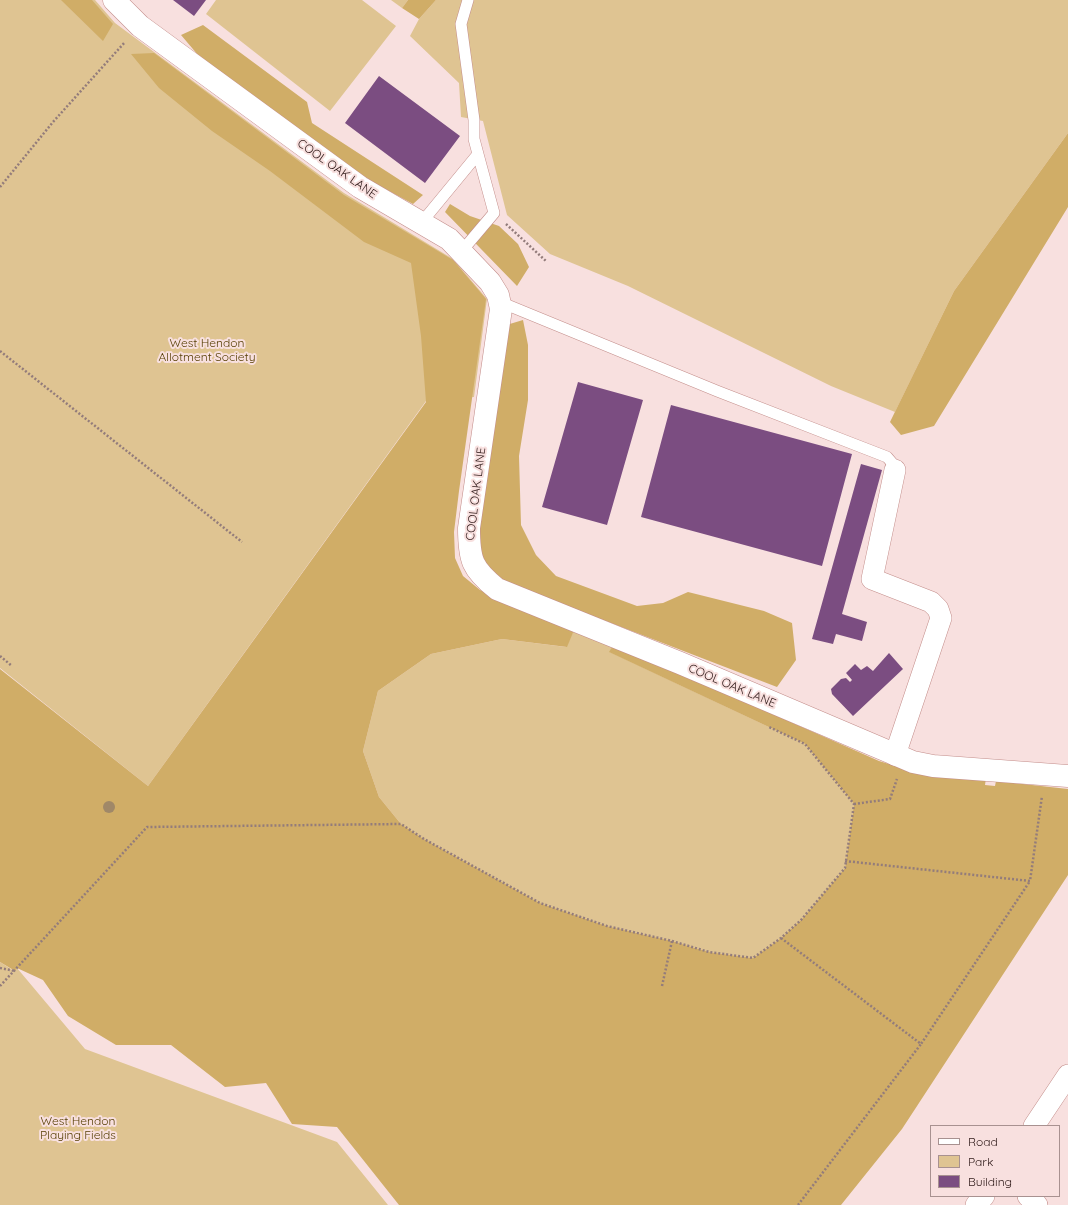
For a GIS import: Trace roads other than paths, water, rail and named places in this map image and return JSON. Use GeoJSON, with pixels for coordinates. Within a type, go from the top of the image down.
{"type":"FeatureCollection","features":[{"type":"Feature","properties":{"kind":"street","name":"COOL OAK LANE"},"geometry":{"type":"LineString","coordinates":[[114,0],[140,26],[360,187],[449,239],[490,282],[502,309],[469,528],[469,549],[473,563],[482,577],[497,589],[680,663],[913,762],[933,766],[1068,776]]}},
{"type":"Feature","properties":{"kind":"street"},"geometry":{"type":"LineString","coordinates":[[895,470],[872,579],[931,602],[938,608],[941,618],[895,755]]}},
{"type":"Feature","properties":{"kind":"street"},"geometry":{"type":"LineString","coordinates":[[1035,1125],[1068,1075]]}},
{"type":"Feature","properties":{"kind":"street"},"geometry":{"type":"LineString","coordinates":[[976,1205],[983,1197]]}},
{"type":"Feature","properties":{"kind":"street"},"geometry":{"type":"LineString","coordinates":[[1029,1197],[1037,1205]]}},
{"type":"Feature","properties":{"kind":"lane"},"geometry":{"type":"LineString","coordinates":[[461,252],[494,213],[474,140],[474,120],[461,24],[468,0]]}},
{"type":"Feature","properties":{"kind":"lane"},"geometry":{"type":"LineString","coordinates":[[422,222],[478,154]]}},
{"type":"Feature","properties":{"kind":"lane"},"geometry":{"type":"LineString","coordinates":[[500,302],[717,392],[886,457],[893,464],[895,470]]}},
{"type":"Feature","properties":{"kind":"park label","name":"West Hendon Allotment Society"},"geometry":{"type":"Point","coordinates":[207,350]}},
{"type":"Feature","properties":{"kind":"park label","name":"West Hendon Playing Fields"},"geometry":{"type":"Point","coordinates":[78,1128]}}]}
